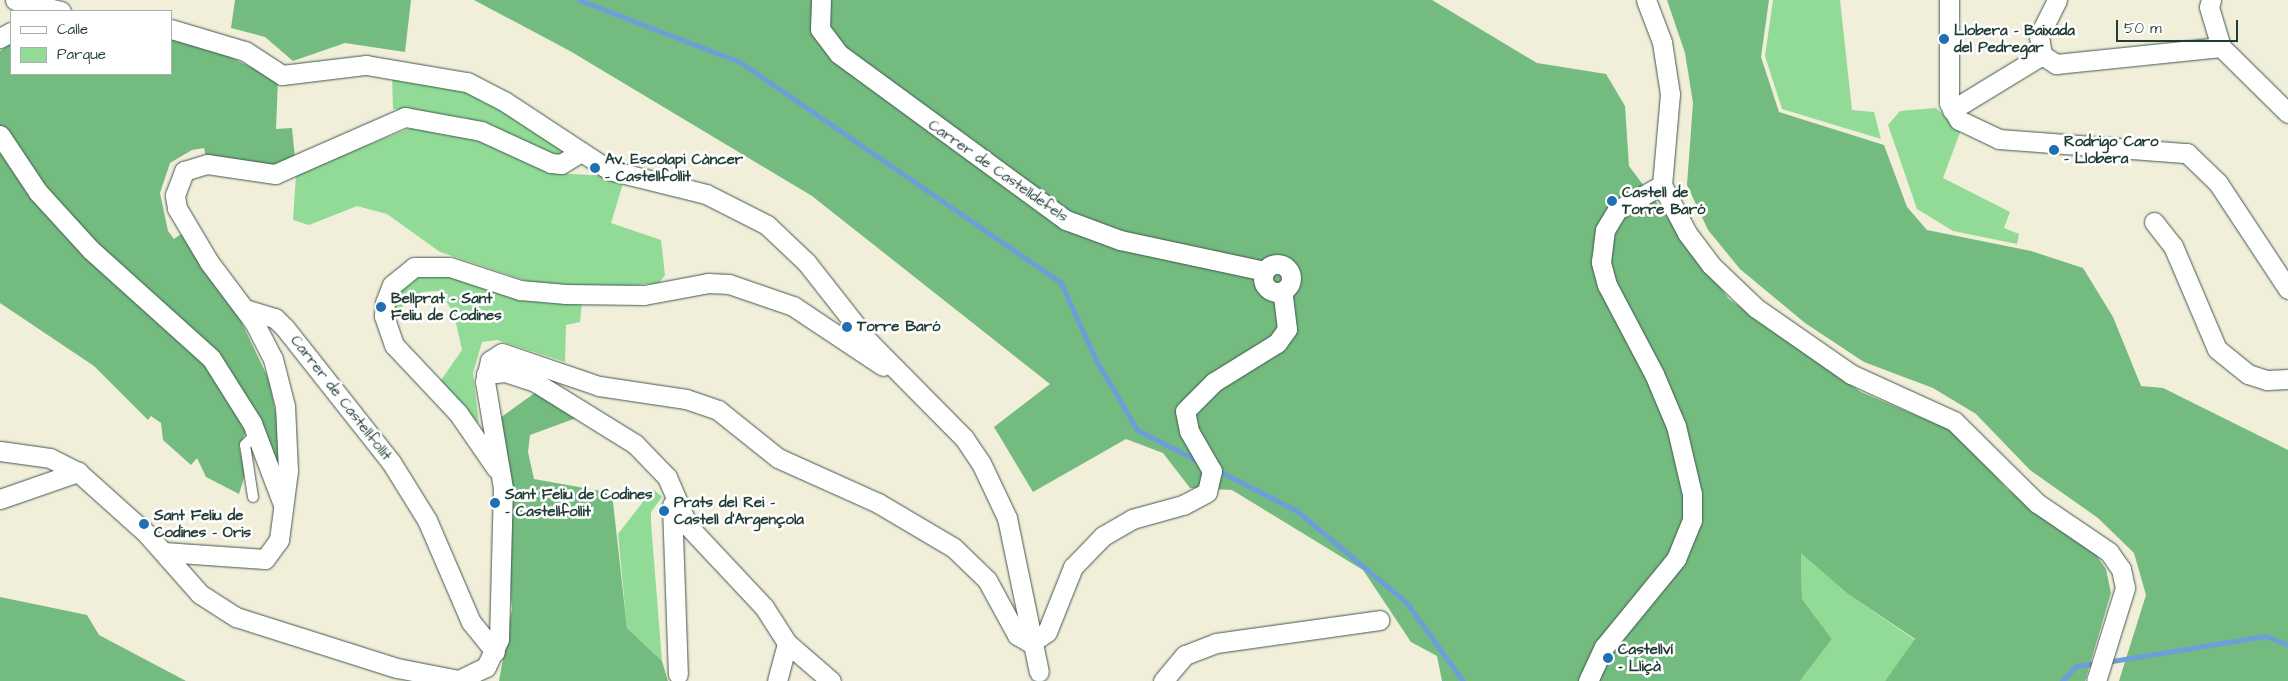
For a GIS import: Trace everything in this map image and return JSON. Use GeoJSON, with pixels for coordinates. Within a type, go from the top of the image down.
{"type":"FeatureCollection","features":[{"type":"Feature","properties":{"kind":"street"},"geometry":{"type":"LineString","coordinates":[[15,0],[57,10]]}},
{"type":"Feature","properties":{"kind":"street","name":"Carrer de Castelldefels"},"geometry":{"type":"LineString","coordinates":[[821,0],[820,29],[839,54],[1066,220],[1120,240],[1264,271],[1266,287],[1282,291],[1287,329],[1277,343],[1214,382],[1185,411],[1189,432],[1212,471],[1207,492],[1183,504],[1132,519],[1103,536],[1073,567],[1047,632],[1031,643]]}},
{"type":"Feature","properties":{"kind":"street"},"geometry":{"type":"LineString","coordinates":[[1646,0],[1662,42],[1670,94],[1662,185],[1687,233],[1734,291],[1851,374],[1954,421],[2037,503],[2109,552],[2121,569],[2124,588],[2096,681]]}},
{"type":"Feature","properties":{"kind":"street"},"geometry":{"type":"LineString","coordinates":[[1949,0],[1952,110]]}},
{"type":"Feature","properties":{"kind":"street"},"geometry":{"type":"LineString","coordinates":[[2042,56],[2039,36],[2057,0]]}},
{"type":"Feature","properties":{"kind":"street"},"geometry":{"type":"LineString","coordinates":[[2211,0],[2209,7],[2220,47],[2287,115]]}},
{"type":"Feature","properties":{"kind":"street"},"geometry":{"type":"LineString","coordinates":[[172,29],[245,51],[282,75],[366,65],[467,82],[504,101],[609,170],[706,194],[741,208],[767,225],[807,263],[900,375],[964,438],[997,491],[1039,672]]}},
{"type":"Feature","properties":{"kind":"street"},"geometry":{"type":"LineString","coordinates":[[2042,56],[2056,64],[2076,64],[2220,47]]}},
{"type":"Feature","properties":{"kind":"street"},"geometry":{"type":"LineString","coordinates":[[1952,110],[2042,56]]}},
{"type":"Feature","properties":{"kind":"street"},"geometry":{"type":"LineString","coordinates":[[1952,110],[1984,135],[2026,143],[2175,149],[2193,156],[2250,228],[2288,289]]}},
{"type":"Feature","properties":{"kind":"street"},"geometry":{"type":"LineString","coordinates":[[164,552],[265,559],[275,550],[285,513],[285,406],[273,359],[245,309],[209,262],[177,208],[178,182],[190,167],[207,164],[275,174],[404,117],[481,131],[551,163],[561,164],[581,152]]}},
{"type":"Feature","properties":{"kind":"street"},"geometry":{"type":"LineString","coordinates":[[0,135],[38,192],[91,250],[210,358],[256,433],[285,513]]}},
{"type":"Feature","properties":{"kind":"street"},"geometry":{"type":"LineString","coordinates":[[1588,681],[1604,647],[1676,559],[1692,520],[1692,494],[1676,426],[1654,374],[1607,285],[1601,262],[1605,230],[1617,210],[1662,185]]}},
{"type":"Feature","properties":{"kind":"street"},"geometry":{"type":"LineString","coordinates":[[2154,222],[2176,252],[2217,349],[2248,374],[2287,381]]}},
{"type":"Feature","properties":{"kind":"street"},"geometry":{"type":"LineString","coordinates":[[503,488],[486,452],[458,413],[394,346],[384,316],[385,303],[392,285],[414,267],[450,267],[520,290],[566,294],[637,295],[708,283],[729,284],[793,306],[900,375]]}},
{"type":"Feature","properties":{"kind":"street","name":"Carrer de Castellfollit"},"geometry":{"type":"LineString","coordinates":[[245,309],[275,318],[391,462],[427,520],[471,622],[495,652]]}},
{"type":"Feature","properties":{"kind":"street"},"geometry":{"type":"LineString","coordinates":[[0,451],[50,458],[78,472],[164,552],[200,594],[236,617],[397,668],[459,680],[486,667],[495,652],[500,619],[503,488],[486,409],[486,374],[490,361],[502,353],[599,386],[686,399],[718,410],[778,458],[878,503],[954,548],[987,580],[1017,635],[1031,643]]}},
{"type":"Feature","properties":{"kind":"street"},"geometry":{"type":"LineString","coordinates":[[486,374],[505,372],[535,382],[572,401],[635,444],[667,477],[688,526],[764,607],[787,643],[818,675],[832,681]]}},
{"type":"Feature","properties":{"kind":"street"},"geometry":{"type":"LineString","coordinates":[[0,499],[78,472]]}},
{"type":"Feature","properties":{"kind":"street"},"geometry":{"type":"LineString","coordinates":[[667,477],[674,527],[678,674]]}},
{"type":"Feature","properties":{"kind":"street"},"geometry":{"type":"LineString","coordinates":[[1163,681],[1185,655],[1216,643],[1379,620]]}},
{"type":"Feature","properties":{"kind":"street"},"geometry":{"type":"LineString","coordinates":[[777,681],[787,643]]}},
{"type":"Feature","properties":{"kind":"lane"},"geometry":{"type":"LineString","coordinates":[[253,497],[245,445],[256,433]]}},
{"type":"Feature","properties":{"kind":"green space"},"geometry":{"type":"Polygon","coordinates":[[[235,0],[411,0],[405,52],[345,43],[293,61],[265,37],[231,28],[235,0]]]}},
{"type":"Feature","properties":{"kind":"green space"},"geometry":{"type":"Polygon","coordinates":[[[474,0],[1432,0],[1537,63],[1606,74],[1625,106],[1629,166],[1729,299],[1861,392],[1958,433],[2007,489],[2092,549],[2106,569],[2111,593],[2085,681],[1885,681],[1915,639],[1848,594],[1801,553],[1802,599],[1832,639],[1800,681],[1442,681],[1437,656],[1411,642],[1363,570],[1232,490],[1190,488],[1163,453],[1126,439],[1033,492],[994,427],[1050,384],[812,196],[570,51],[474,0]]]}},
{"type":"Feature","properties":{"kind":"green space"},"geometry":{"type":"Polygon","coordinates":[[[1667,0],[1769,0],[1761,57],[1779,112],[1884,145],[1907,207],[1927,230],[2031,251],[2083,268],[2113,317],[2141,386],[2163,388],[2288,450],[2288,681],[2119,681],[2146,595],[2134,553],[2098,518],[2030,470],[1976,414],[1933,388],[1864,362],[1805,323],[1740,269],[1708,230],[1687,185],[1693,103],[1685,53],[1667,0]]]}},
{"type":"Feature","properties":{"kind":"green space"},"geometry":{"type":"Polygon","coordinates":[[[1773,0],[1840,0],[1852,110],[1874,112],[1881,139],[1782,109],[1765,56],[1773,0]]]}},
{"type":"Feature","properties":{"kind":"green space"},"geometry":{"type":"Polygon","coordinates":[[[193,39],[278,80],[276,129],[292,128],[295,158],[268,167],[206,157],[204,148],[192,150],[170,163],[160,193],[168,231],[174,239],[181,234],[234,306],[269,380],[277,419],[280,478],[248,428],[239,446],[245,475],[239,494],[206,477],[197,458],[191,465],[163,440],[161,423],[151,416],[148,420],[94,366],[0,303],[0,51],[10,44],[10,75],[172,75],[172,40],[193,39]]]}},
{"type":"Feature","properties":{"kind":"green space"},"geometry":{"type":"Polygon","coordinates":[[[392,75],[467,89],[565,151],[562,157],[466,118],[393,109],[392,75]]]}},
{"type":"Feature","properties":{"kind":"green space"},"geometry":{"type":"Polygon","coordinates":[[[1936,108],[1961,130],[1943,178],[2010,212],[2004,228],[2019,234],[2017,244],[1953,231],[1917,209],[1888,125],[1900,111],[1936,108]]]}},
{"type":"Feature","properties":{"kind":"green space"},"geometry":{"type":"Polygon","coordinates":[[[413,127],[493,144],[555,173],[625,177],[611,223],[661,240],[665,275],[659,283],[602,288],[536,284],[440,252],[387,214],[357,206],[309,225],[293,220],[296,174],[413,127]]]}},
{"type":"Feature","properties":{"kind":"green space"},"geometry":{"type":"Polygon","coordinates":[[[431,270],[582,302],[580,322],[566,325],[565,362],[497,340],[482,342],[473,373],[479,424],[439,383],[462,350],[454,314],[440,291],[422,292],[393,314],[396,292],[413,276],[431,270]]]}},
{"type":"Feature","properties":{"kind":"green space"},"geometry":{"type":"Polygon","coordinates":[[[536,392],[579,417],[530,435],[528,452],[534,479],[612,493],[627,628],[662,661],[668,681],[499,681],[512,609],[496,421],[536,392]]]}},
{"type":"Feature","properties":{"kind":"green space"},"geometry":{"type":"Polygon","coordinates":[[[653,489],[662,497],[651,512],[651,523],[662,661],[627,628],[618,534],[653,489]]]}},
{"type":"Feature","properties":{"kind":"green space"},"geometry":{"type":"Polygon","coordinates":[[[1801,552],[1848,594],[1915,640],[1885,681],[1800,681],[1832,639],[1802,599],[1801,552]]]}},
{"type":"Feature","properties":{"kind":"green space"},"geometry":{"type":"Polygon","coordinates":[[[0,597],[87,615],[99,635],[186,681],[0,681],[0,597]]]}},
{"type":"Feature","properties":{"kind":"waterway"},"geometry":{"type":"LineString","coordinates":[[579,0],[740,62],[1061,283],[1096,360],[1137,430],[1198,461]]}},
{"type":"Feature","properties":{"kind":"waterway"},"geometry":{"type":"LineString","coordinates":[[1215,469],[1297,511],[1406,602],[1463,681]]}},
{"type":"Feature","properties":{"kind":"waterway"},"geometry":{"type":"LineString","coordinates":[[2106,662],[2265,636],[2288,645]]}},
{"type":"Feature","properties":{"kind":"waterway"},"geometry":{"type":"LineString","coordinates":[[2062,681],[2076,666],[2098,663]]}},
{"type":"Feature","properties":{"kind":"place","name":"Llobera - Baixada del Pedregar"},"geometry":{"type":"Point","coordinates":[1944,39]}},
{"type":"Feature","properties":{"kind":"place","name":"Rodrigo Caro - Llobera"},"geometry":{"type":"Point","coordinates":[2054,150]}},
{"type":"Feature","properties":{"kind":"place","name":"Av. Escolapi Càncer - Castellfollit"},"geometry":{"type":"Point","coordinates":[595,168]}},
{"type":"Feature","properties":{"kind":"place","name":"Castell de Torre Baró"},"geometry":{"type":"Point","coordinates":[1612,201]}},
{"type":"Feature","properties":{"kind":"place","name":"Bellprat - Sant Feliu de Codines"},"geometry":{"type":"Point","coordinates":[381,307]}},
{"type":"Feature","properties":{"kind":"place","name":"Torre Baró"},"geometry":{"type":"Point","coordinates":[847,327]}},
{"type":"Feature","properties":{"kind":"place","name":"Sant Feliu de Codines - Castellfollit"},"geometry":{"type":"Point","coordinates":[495,503]}},
{"type":"Feature","properties":{"kind":"place","name":"Prats del Rei - Castell d'Argençola"},"geometry":{"type":"Point","coordinates":[664,511]}},
{"type":"Feature","properties":{"kind":"place","name":"Sant Feliu de Codines - Oris"},"geometry":{"type":"Point","coordinates":[144,524]}},
{"type":"Feature","properties":{"kind":"place","name":"Castellví - Lliçà"},"geometry":{"type":"Point","coordinates":[1608,658]}}]}
